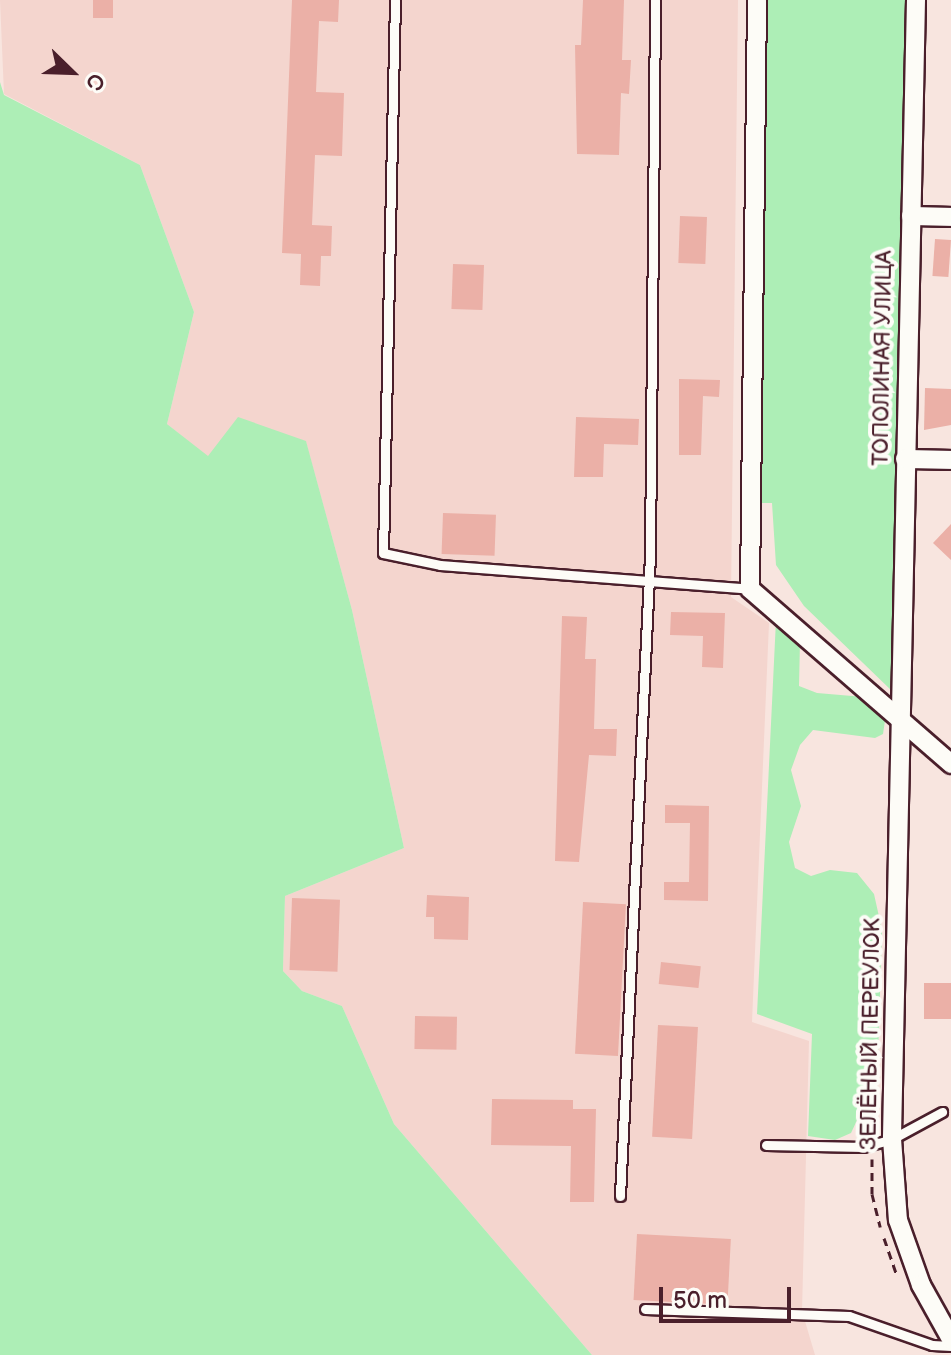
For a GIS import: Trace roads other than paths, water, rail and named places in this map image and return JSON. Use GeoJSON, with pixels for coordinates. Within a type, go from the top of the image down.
{"type":"FeatureCollection","features":[{"type":"Feature","properties":{"kind":"street"},"geometry":{"type":"LineString","coordinates":[[757,0],[750,589],[902,717],[951,764]]}},
{"type":"Feature","properties":{"kind":"street","name":"ТОПОЛИНАЯ УЛИЦА"},"geometry":{"type":"LineString","coordinates":[[902,717],[916,0]]}},
{"type":"Feature","properties":{"kind":"street"},"geometry":{"type":"LineString","coordinates":[[911,216],[951,217]]}},
{"type":"Feature","properties":{"kind":"street"},"geometry":{"type":"LineString","coordinates":[[905,459],[951,460]]}},
{"type":"Feature","properties":{"kind":"street","name":"ЗЕЛЁНЫЙ ПЕРЕУЛОК"},"geometry":{"type":"LineString","coordinates":[[902,717],[892,1139],[898,1220],[921,1285],[951,1339]]}},
{"type":"Feature","properties":{"kind":"lane"},"geometry":{"type":"LineString","coordinates":[[395,0],[383,553],[440,565],[649,585],[750,589]]}},
{"type":"Feature","properties":{"kind":"lane"},"geometry":{"type":"LineString","coordinates":[[620,1196],[649,585],[655,0]]}},
{"type":"Feature","properties":{"kind":"lane"},"geometry":{"type":"LineString","coordinates":[[766,1145],[863,1147],[892,1139],[942,1112]]}},
{"type":"Feature","properties":{"kind":"lane"},"geometry":{"type":"LineString","coordinates":[[645,1309],[849,1316],[932,1345],[951,1346]]}}]}
